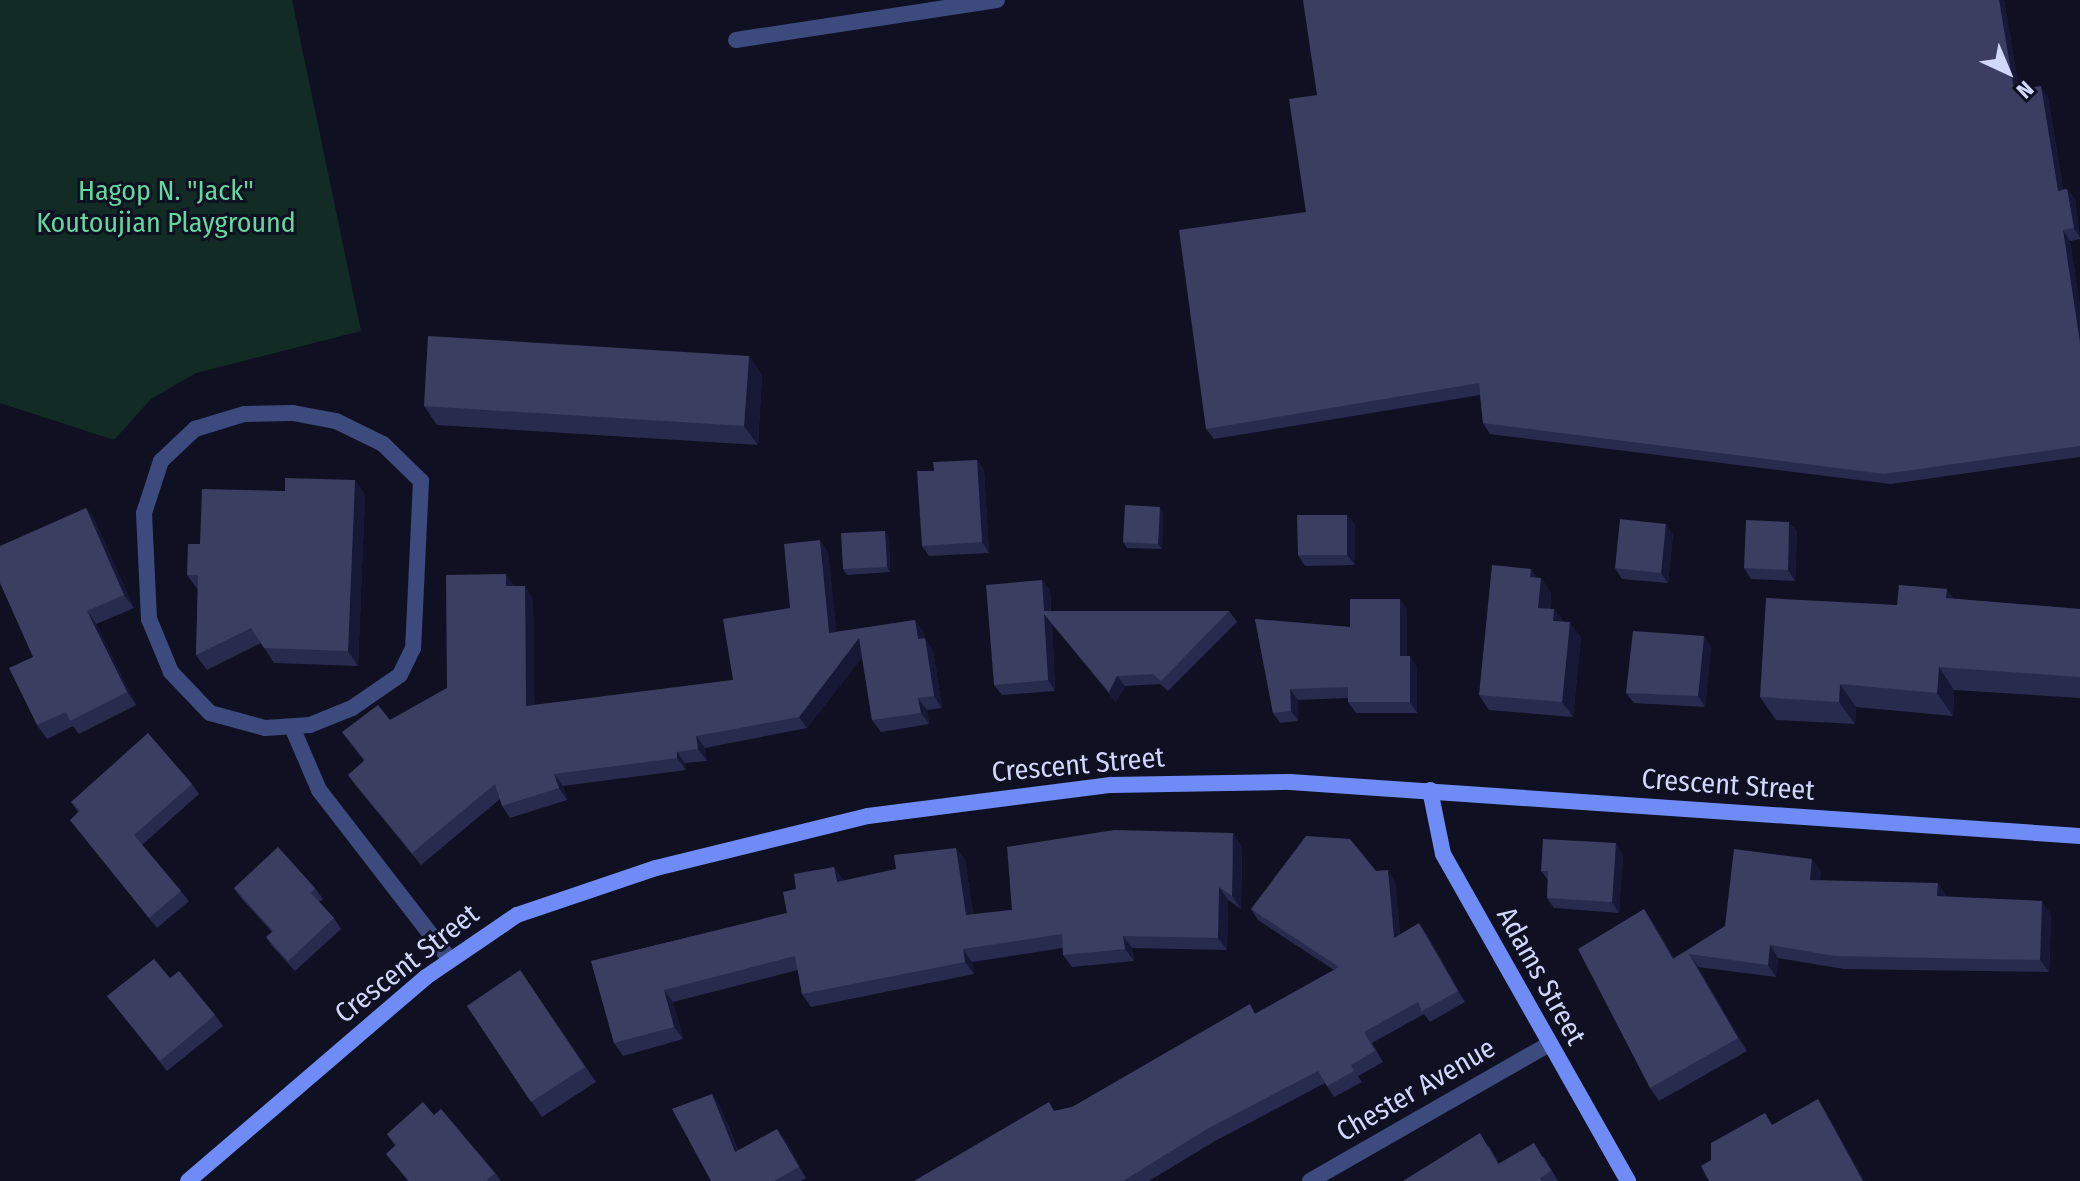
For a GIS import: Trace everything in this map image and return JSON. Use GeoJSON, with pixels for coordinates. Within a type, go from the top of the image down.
{"type":"FeatureCollection","features":[{"type":"Feature","properties":{"kind":"street"},"geometry":{"type":"LineString","coordinates":[[736,40],[997,0]]}},
{"type":"Feature","properties":{"kind":"street"},"geometry":{"type":"LineString","coordinates":[[244,414],[336,421],[405,460],[424,493],[406,667],[352,708],[292,727],[234,723],[199,704],[171,672],[148,609],[144,513],[153,474],[195,429],[244,414]]}},
{"type":"Feature","properties":{"kind":"street"},"geometry":{"type":"LineString","coordinates":[[292,727],[319,790],[449,958]]}},
{"type":"Feature","properties":{"kind":"street","name":"Crescent Street"},"geometry":{"type":"LineString","coordinates":[[188,1181],[449,958],[517,915],[569,894],[904,810],[1151,782],[1430,790],[2080,836]]}},
{"type":"Feature","properties":{"kind":"street","name":"Adams Street"},"geometry":{"type":"LineString","coordinates":[[1430,790],[1436,840],[1628,1181]]}},
{"type":"Feature","properties":{"kind":"street","name":"Chester Avenue"},"geometry":{"type":"LineString","coordinates":[[1310,1181],[1549,1044]]}},
{"type":"Feature","properties":{"kind":"green space","name":"Hagop N. \"Jack\" Koutoujian Playground"},"geometry":{"type":"Polygon","coordinates":[[[0,0],[292,0],[361,331],[196,373],[151,399],[114,440],[0,403],[0,0]]]}},
{"type":"Feature","properties":{"kind":"building"},"geometry":{"type":"Polygon","coordinates":[[[1303,0],[1999,0],[2014,90],[2041,86],[2058,191],[2067,189],[2074,228],[2063,230],[2080,343],[2080,446],[1884,474],[1483,423],[1479,383],[1206,429],[1179,230],[1306,212],[1289,99],[1317,95],[1303,0]]]}},
{"type":"Feature","properties":{"kind":"building"},"geometry":{"type":"Polygon","coordinates":[[[428,336],[749,356],[744,426],[424,406],[428,336]]]}},
{"type":"Feature","properties":{"kind":"building"},"geometry":{"type":"Polygon","coordinates":[[[977,460],[982,542],[922,546],[917,471],[934,471],[933,462],[977,460]]]}},
{"type":"Feature","properties":{"kind":"building"},"geometry":{"type":"Polygon","coordinates":[[[285,478],[355,480],[348,651],[264,648],[251,628],[196,655],[198,575],[187,575],[188,544],[200,544],[202,489],[285,491],[285,478]]]}},
{"type":"Feature","properties":{"kind":"building"},"geometry":{"type":"Polygon","coordinates":[[[1125,505],[1160,507],[1158,544],[1123,542],[1125,505]]]}},
{"type":"Feature","properties":{"kind":"building"},"geometry":{"type":"Polygon","coordinates":[[[86,508],[124,595],[87,611],[127,692],[70,721],[66,712],[37,725],[9,668],[33,657],[0,583],[0,546],[86,508]]]}},
{"type":"Feature","properties":{"kind":"building"},"geometry":{"type":"Polygon","coordinates":[[[1297,515],[1347,515],[1347,555],[1298,555],[1297,515]]]}},
{"type":"Feature","properties":{"kind":"building"},"geometry":{"type":"Polygon","coordinates":[[[1620,519],[1666,524],[1661,573],[1615,568],[1620,519]]]}},
{"type":"Feature","properties":{"kind":"building"},"geometry":{"type":"Polygon","coordinates":[[[1746,520],[1789,522],[1788,570],[1744,568],[1746,520]]]}},
{"type":"Feature","properties":{"kind":"building"},"geometry":{"type":"Polygon","coordinates":[[[885,531],[887,567],[843,569],[841,533],[885,531]]]}},
{"type":"Feature","properties":{"kind":"building"},"geometry":{"type":"Polygon","coordinates":[[[820,540],[829,633],[915,620],[918,639],[925,638],[934,696],[918,698],[921,713],[872,720],[859,638],[799,717],[696,736],[698,749],[677,752],[677,758],[554,774],[559,788],[502,806],[495,784],[412,853],[348,775],[365,760],[342,732],[378,705],[390,720],[447,688],[446,575],[506,574],[506,586],[525,586],[526,706],[733,680],[723,619],[790,608],[784,544],[820,540]]]}},
{"type":"Feature","properties":{"kind":"building"},"geometry":{"type":"Polygon","coordinates":[[[1492,565],[1531,569],[1530,577],[1541,578],[1538,608],[1554,609],[1553,621],[1570,622],[1562,702],[1479,695],[1492,565]]]}},
{"type":"Feature","properties":{"kind":"building"},"geometry":{"type":"Polygon","coordinates":[[[1042,580],[1044,611],[1229,611],[1161,681],[1153,674],[1117,676],[1109,692],[1044,614],[1048,680],[994,685],[986,585],[1042,580]]]}},
{"type":"Feature","properties":{"kind":"building"},"geometry":{"type":"Polygon","coordinates":[[[1899,585],[1947,589],[1946,598],[2080,609],[2080,677],[1939,667],[1937,693],[1840,684],[1839,702],[1760,697],[1766,598],[1897,605],[1899,585]]]}},
{"type":"Feature","properties":{"kind":"building"},"geometry":{"type":"Polygon","coordinates":[[[1350,599],[1400,599],[1400,656],[1410,656],[1410,702],[1348,702],[1348,687],[1290,689],[1291,711],[1273,713],[1255,619],[1350,627],[1350,599]]]}},
{"type":"Feature","properties":{"kind":"building"},"geometry":{"type":"Polygon","coordinates":[[[1633,631],[1704,636],[1698,696],[1626,693],[1633,631]]]}},
{"type":"Feature","properties":{"kind":"building"},"geometry":{"type":"Polygon","coordinates":[[[148,733],[192,784],[134,835],[181,891],[149,918],[70,820],[80,811],[71,802],[148,733]]]}},
{"type":"Feature","properties":{"kind":"building"},"geometry":{"type":"Polygon","coordinates":[[[1114,830],[1233,833],[1232,896],[1219,887],[1218,938],[1123,936],[1125,949],[1063,955],[1062,934],[963,949],[965,962],[802,994],[795,956],[664,990],[674,1027],[614,1043],[591,961],[787,913],[783,892],[796,889],[794,874],[834,867],[837,882],[896,869],[894,855],[956,848],[966,915],[1012,910],[1007,847],[1114,830]]]}},
{"type":"Feature","properties":{"kind":"building"},"geometry":{"type":"Polygon","coordinates":[[[1306,836],[1350,839],[1376,871],[1388,870],[1394,938],[1419,923],[1458,991],[1422,1011],[1418,1002],[1364,1032],[1375,1051],[1351,1065],[1354,1071],[1327,1086],[1318,1071],[1207,1129],[1123,1181],[914,1181],[1049,1102],[1054,1111],[1072,1107],[1250,1004],[1255,1014],[1339,967],[1251,909],[1306,836]]]}},
{"type":"Feature","properties":{"kind":"building"},"geometry":{"type":"Polygon","coordinates":[[[1543,839],[1616,843],[1612,902],[1547,898],[1548,871],[1541,871],[1543,839]]]}},
{"type":"Feature","properties":{"kind":"building"},"geometry":{"type":"Polygon","coordinates":[[[278,847],[315,888],[311,893],[334,918],[288,961],[266,937],[273,931],[234,888],[278,847]]]}},
{"type":"Feature","properties":{"kind":"building"},"geometry":{"type":"Polygon","coordinates":[[[1734,849],[1812,859],[1810,880],[1938,883],[1937,896],[2042,901],[2040,960],[1835,956],[1770,945],[1768,965],[1689,954],[1738,1038],[1650,1088],[1578,949],[1644,909],[1673,959],[1725,926],[1734,849]]]}},
{"type":"Feature","properties":{"kind":"building"},"geometry":{"type":"Polygon","coordinates":[[[154,959],[170,978],[179,971],[215,1015],[160,1061],[107,996],[154,959]]]}},
{"type":"Feature","properties":{"kind":"building"},"geometry":{"type":"Polygon","coordinates":[[[520,970],[585,1067],[531,1102],[467,1006],[520,970]]]}},
{"type":"Feature","properties":{"kind":"building"},"geometry":{"type":"Polygon","coordinates":[[[712,1094],[735,1152],[777,1129],[799,1167],[774,1181],[711,1181],[672,1109],[712,1094]]]}},
{"type":"Feature","properties":{"kind":"building"},"geometry":{"type":"Polygon","coordinates":[[[1818,1099],[1863,1181],[1709,1181],[1701,1166],[1711,1160],[1711,1143],[1765,1113],[1772,1125],[1818,1099]]]}},
{"type":"Feature","properties":{"kind":"building"},"geometry":{"type":"Polygon","coordinates":[[[423,1102],[434,1115],[441,1109],[495,1173],[486,1181],[409,1181],[386,1154],[396,1145],[387,1134],[423,1102]]]}},
{"type":"Feature","properties":{"kind":"building"},"geometry":{"type":"Polygon","coordinates":[[[1480,1133],[1498,1164],[1534,1143],[1551,1171],[1540,1178],[1542,1181],[1403,1181],[1480,1133]]]}}]}
